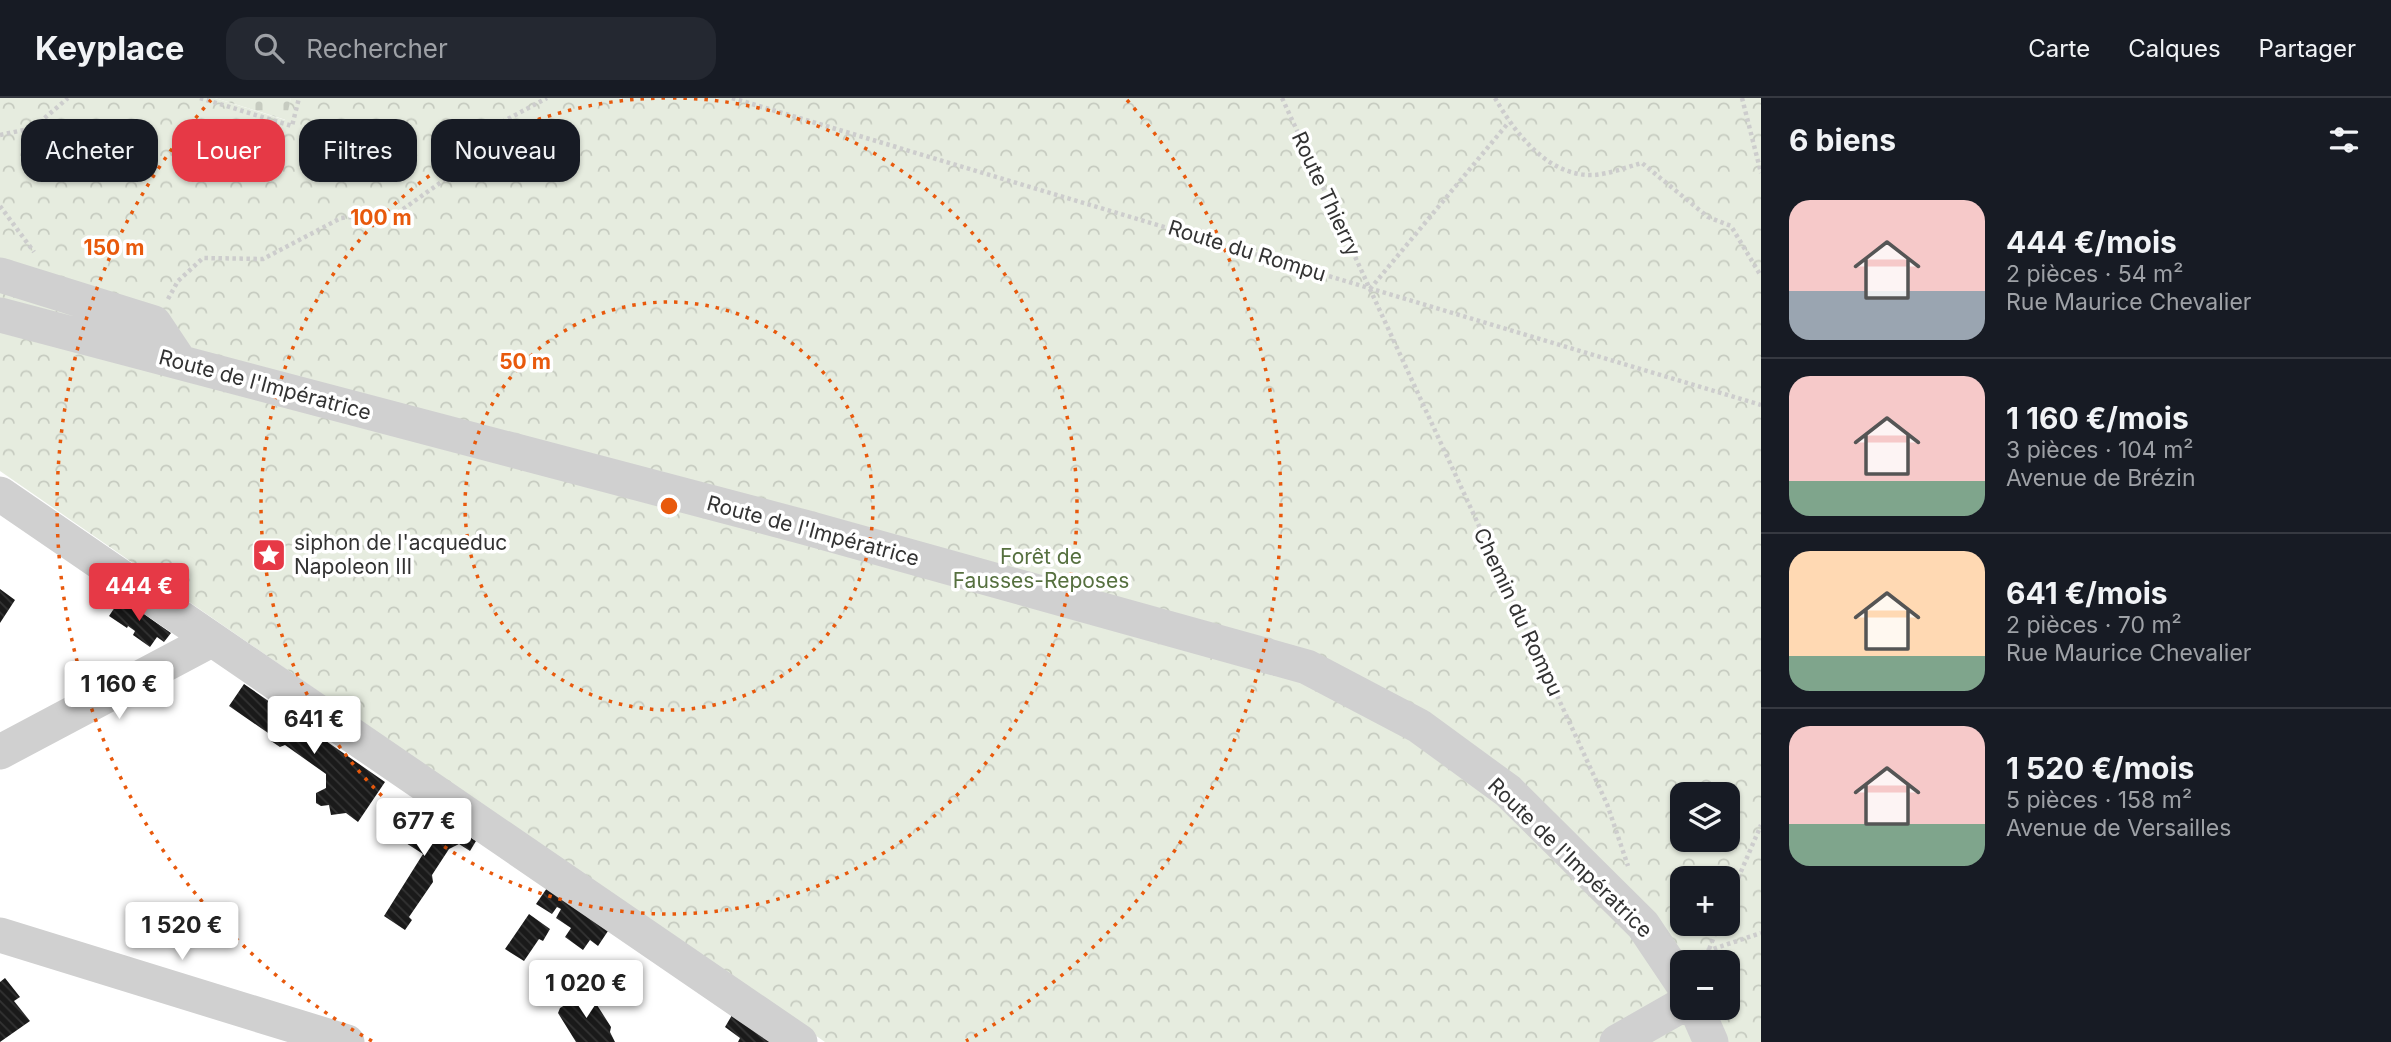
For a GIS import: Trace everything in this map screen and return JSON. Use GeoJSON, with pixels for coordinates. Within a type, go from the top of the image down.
{"type":"FeatureCollection","features":[{"type":"Feature","properties":{"kind":"street"},"geometry":{"type":"LineString","coordinates":[[0,275],[154,323],[180,362]]}},
{"type":"Feature","properties":{"kind":"street","name":"Route de l'Impératrice"},"geometry":{"type":"LineString","coordinates":[[0,315],[804,527],[1307,667],[1419,726],[1508,791],[1643,925],[1670,965]]}},
{"type":"Feature","properties":{"kind":"street"},"geometry":{"type":"LineString","coordinates":[[0,494],[800,1042]]}},
{"type":"Feature","properties":{"kind":"street"},"geometry":{"type":"LineString","coordinates":[[0,752],[211,640]]}},
{"type":"Feature","properties":{"kind":"street"},"geometry":{"type":"LineString","coordinates":[[0,935],[347,1042]]}},
{"type":"Feature","properties":{"kind":"street"},"geometry":{"type":"LineString","coordinates":[[1618,1042],[1670,1012]]}},
{"type":"Feature","properties":{"kind":"street"},"geometry":{"type":"LineString","coordinates":[[1701,1020],[1711,1042]]}},
{"type":"Feature","properties":{"kind":"path"},"geometry":{"type":"LineString","coordinates":[[0,135],[33,128],[68,98]]}},
{"type":"Feature","properties":{"kind":"path"},"geometry":{"type":"LineString","coordinates":[[200,98],[292,126],[299,98]]}},
{"type":"Feature","properties":{"kind":"path"},"geometry":{"type":"LineString","coordinates":[[154,323],[178,281],[203,258],[263,260],[341,218],[399,212],[478,156],[504,121],[547,98]]}},
{"type":"Feature","properties":{"kind":"path","name":"Route du Rompu"},"geometry":{"type":"LineString","coordinates":[[732,98],[1112,209],[1761,405]]}},
{"type":"Feature","properties":{"kind":"path","name":"Route Thierry"},"geometry":{"type":"LineString","coordinates":[[1283,98],[1370,289]]}},
{"type":"Feature","properties":{"kind":"path"},"geometry":{"type":"LineString","coordinates":[[1495,98],[1509,122],[1549,164],[1593,175],[1642,163],[1708,216],[1731,226],[1761,276]]}},
{"type":"Feature","properties":{"kind":"path"},"geometry":{"type":"LineString","coordinates":[[1742,98],[1761,173]]}},
{"type":"Feature","properties":{"kind":"path"},"geometry":{"type":"LineString","coordinates":[[1370,289],[1509,122]]}},
{"type":"Feature","properties":{"kind":"path"},"geometry":{"type":"LineString","coordinates":[[0,206],[44,266],[51,291]]}},
{"type":"Feature","properties":{"kind":"path","name":"Chemin du Rompu"},"geometry":{"type":"LineString","coordinates":[[1370,289],[1607,804],[1633,878]]}},
{"type":"Feature","properties":{"kind":"path"},"geometry":{"type":"LineString","coordinates":[[1740,874],[1761,825]]}},
{"type":"Feature","properties":{"kind":"path"},"geometry":{"type":"LineString","coordinates":[[1710,950],[1761,933]]}},
{"type":"Feature","properties":{"kind":"green space","name":"Forêt de Fausses-Reposes"},"geometry":{"type":"Polygon","coordinates":[[[0,98],[215,98],[282,119],[172,119],[172,182],[285,182],[285,120],[291,98],[1761,98],[1761,1042],[825,1042],[0,471],[0,98]]]}},
{"type":"Feature","properties":{"kind":"green space"},"geometry":{"type":"Polygon","coordinates":[[[215,98],[291,98],[286,120],[215,98]]]}},
{"type":"Feature","properties":{"kind":"building"},"geometry":{"type":"Polygon","coordinates":[[[0,589],[15,600],[0,623],[0,589]]]}},
{"type":"Feature","properties":{"kind":"building"},"geometry":{"type":"Polygon","coordinates":[[[121,598],[171,633],[164,642],[157,637],[150,647],[133,635],[135,631],[109,616],[121,598]]]}},
{"type":"Feature","properties":{"kind":"building"},"geometry":{"type":"Polygon","coordinates":[[[244,684],[385,782],[358,822],[346,813],[331,815],[329,805],[321,806],[316,803],[316,793],[326,788],[326,774],[285,745],[280,747],[271,741],[271,735],[229,706],[244,684]]]}},
{"type":"Feature","properties":{"kind":"building"},"geometry":{"type":"Polygon","coordinates":[[[416,802],[476,841],[470,851],[459,844],[449,849],[432,875],[433,882],[409,917],[412,920],[405,930],[384,916],[423,854],[395,836],[416,802]]]}},
{"type":"Feature","properties":{"kind":"building"},"geometry":{"type":"Polygon","coordinates":[[[547,888],[610,928],[598,946],[590,940],[583,950],[565,937],[571,928],[556,918],[561,909],[557,907],[552,914],[536,904],[547,888]]]}},
{"type":"Feature","properties":{"kind":"building"},"geometry":{"type":"Polygon","coordinates":[[[529,914],[550,929],[543,941],[539,939],[524,961],[505,949],[529,914]]]}},
{"type":"Feature","properties":{"kind":"building"},"geometry":{"type":"Polygon","coordinates":[[[5,978],[20,997],[14,1001],[30,1021],[0,1042],[0,982],[5,978]]]}},
{"type":"Feature","properties":{"kind":"building"},"geometry":{"type":"Polygon","coordinates":[[[585,992],[590,994],[611,1027],[610,1032],[615,1042],[576,1042],[558,1013],[560,1008],[585,992]]]}},
{"type":"Feature","properties":{"kind":"building"},"geometry":{"type":"Polygon","coordinates":[[[735,1010],[785,1042],[738,1042],[740,1038],[725,1027],[735,1010]]]}},
{"type":"Feature","properties":{"kind":"place","name":"siphon de l'acqueduc Napoleon III"},"geometry":{"type":"Point","coordinates":[269,555]}}]}
